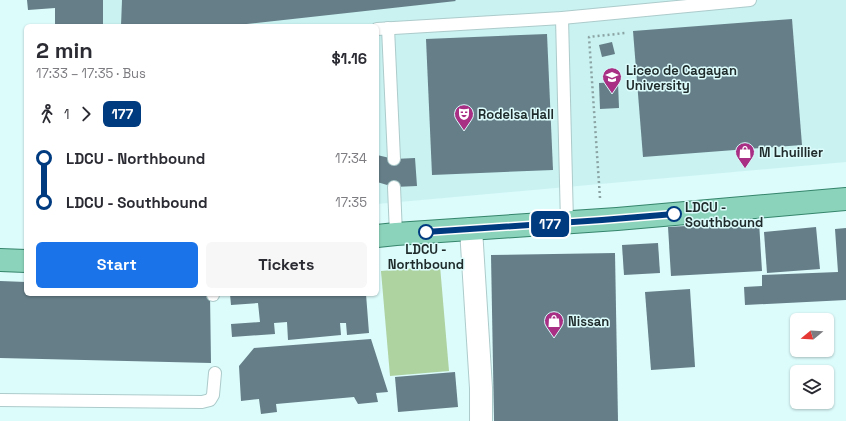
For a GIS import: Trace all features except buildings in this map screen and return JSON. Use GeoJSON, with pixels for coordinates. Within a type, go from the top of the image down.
{"type":"FeatureCollection","features":[{"type":"Feature","properties":{"kind":"main road"},"geometry":{"type":"LineString","coordinates":[[387,235],[567,223],[846,199]]}},
{"type":"Feature","properties":{"kind":"main road"},"geometry":{"type":"LineString","coordinates":[[0,260],[24,261]]}},
{"type":"Feature","properties":{"kind":"street"},"geometry":{"type":"LineString","coordinates":[[471,229],[481,388],[481,421]]}},
{"type":"Feature","properties":{"kind":"lane"},"geometry":{"type":"LineString","coordinates":[[394,159],[382,29],[562,18],[657,4],[750,0]]}},
{"type":"Feature","properties":{"kind":"lane"},"geometry":{"type":"LineString","coordinates":[[562,18],[567,223]]}},
{"type":"Feature","properties":{"kind":"lane"},"geometry":{"type":"LineString","coordinates":[[387,235],[394,187]]}},
{"type":"Feature","properties":{"kind":"lane"},"geometry":{"type":"LineString","coordinates":[[0,400],[202,402],[210,400],[213,395],[215,373]]}},
{"type":"Feature","properties":{"kind":"path"},"geometry":{"type":"LineString","coordinates":[[602,220],[589,36],[625,33]]}},
{"type":"Feature","properties":{"kind":"shaded area","name":"Liceo de Cagayan University"},"geometry":{"type":"Polygon","coordinates":[[[60,0],[846,0],[846,162],[379,204],[379,24],[60,24],[60,0]]]}},
{"type":"Feature","properties":{"kind":"green space"},"geometry":{"type":"Polygon","coordinates":[[[440,266],[449,371],[390,376],[381,271],[440,266]]]}},
{"type":"Feature","properties":{"kind":"bus line","name":"177"},"geometry":{"type":"LineString","coordinates":[[426,232],[674,214]]}},
{"type":"Feature","properties":{"kind":"place","name":"Liceo de Cagayan University"},"geometry":{"type":"Point","coordinates":[612,94]}},
{"type":"Feature","properties":{"kind":"place","name":"Rodelsa Hall"},"geometry":{"type":"Point","coordinates":[464,131]}},
{"type":"Feature","properties":{"kind":"place","name":"M Lhuillier"},"geometry":{"type":"Point","coordinates":[745,169]}},
{"type":"Feature","properties":{"kind":"place","name":"LDCU - Southbound"},"geometry":{"type":"Point","coordinates":[674,214]}},
{"type":"Feature","properties":{"kind":"place","name":"LDCU - Northbound"},"geometry":{"type":"Point","coordinates":[426,232]}},
{"type":"Feature","properties":{"kind":"place","name":"Nissan"},"geometry":{"type":"Point","coordinates":[554,338]}}]}
